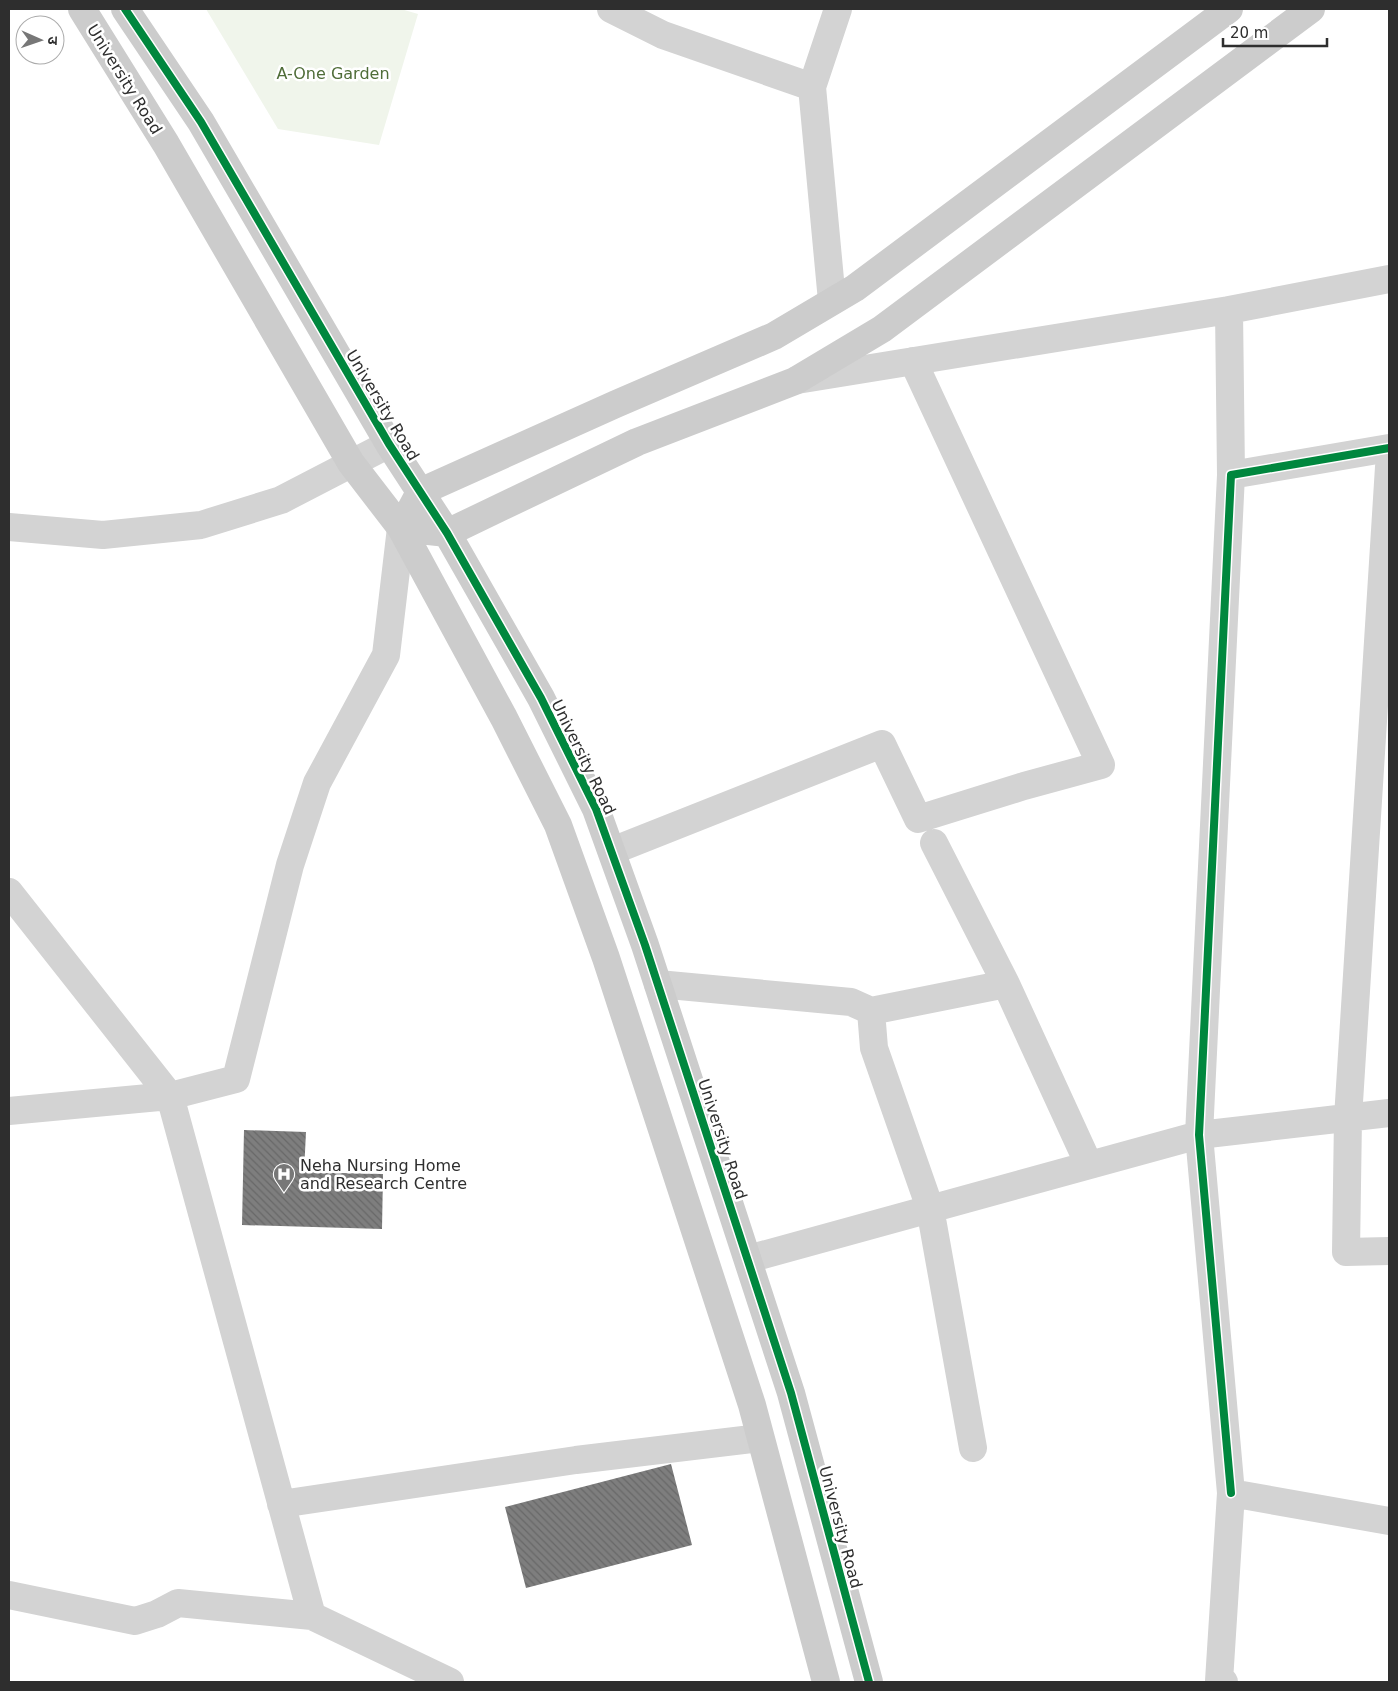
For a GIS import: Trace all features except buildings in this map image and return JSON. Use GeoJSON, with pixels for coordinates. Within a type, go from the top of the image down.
{"type":"FeatureCollection","features":[{"type":"Feature","properties":{"kind":"street","name":"University Road"},"geometry":{"type":"LineString","coordinates":[[82,9],[166,144],[352,463],[401,528],[504,718],[558,825],[606,958],[752,1405],[826,1682]]}},
{"type":"Feature","properties":{"kind":"street","name":"University Road"},"geometry":{"type":"LineString","coordinates":[[125,9],[201,122],[389,444],[447,533],[541,698],[596,809],[658,984],[791,1393],[869,1682]]}},
{"type":"Feature","properties":{"kind":"street"},"geometry":{"type":"LineString","coordinates":[[611,9],[663,35],[812,87]]}},
{"type":"Feature","properties":{"kind":"street"},"geometry":{"type":"LineString","coordinates":[[832,301],[812,87],[838,9]]}},
{"type":"Feature","properties":{"kind":"street"},"geometry":{"type":"LineString","coordinates":[[9,1111],[170,1096],[236,1079],[290,865],[317,783],[386,655],[401,528],[420,492],[774,336],[855,288],[1229,9]]}},
{"type":"Feature","properties":{"kind":"street"},"geometry":{"type":"LineString","coordinates":[[401,528],[447,533],[637,442],[795,381],[882,329],[1311,9]]}},
{"type":"Feature","properties":{"kind":"street"},"geometry":{"type":"LineString","coordinates":[[795,381],[1230,310],[1389,279]]}},
{"type":"Feature","properties":{"kind":"street"},"geometry":{"type":"LineString","coordinates":[[1221,1682],[1231,1493],[1199,1135],[1231,474],[1230,310]]}},
{"type":"Feature","properties":{"kind":"street"},"geometry":{"type":"LineString","coordinates":[[612,851],[882,744],[918,819],[1024,786],[1101,765],[913,361]]}},
{"type":"Feature","properties":{"kind":"street"},"geometry":{"type":"LineString","coordinates":[[9,527],[103,535],[201,525],[281,500],[389,444]]}},
{"type":"Feature","properties":{"kind":"street"},"geometry":{"type":"LineString","coordinates":[[1231,474],[1389,448]]}},
{"type":"Feature","properties":{"kind":"street"},"geometry":{"type":"LineString","coordinates":[[1389,467],[1348,1118],[1346,1252],[1389,1251]]}},
{"type":"Feature","properties":{"kind":"street"},"geometry":{"type":"LineString","coordinates":[[934,844],[1006,984],[1089,1165]]}},
{"type":"Feature","properties":{"kind":"street"},"geometry":{"type":"LineString","coordinates":[[9,892],[170,1096],[312,1616]]}},
{"type":"Feature","properties":{"kind":"street"},"geometry":{"type":"LineString","coordinates":[[658,984],[851,1002],[870,1011],[1006,984]]}},
{"type":"Feature","properties":{"kind":"street"},"geometry":{"type":"LineString","coordinates":[[870,1011],[874,1048],[930,1208],[973,1448]]}},
{"type":"Feature","properties":{"kind":"street"},"geometry":{"type":"LineString","coordinates":[[748,1259],[1199,1135],[1389,1113]]}},
{"type":"Feature","properties":{"kind":"street"},"geometry":{"type":"LineString","coordinates":[[281,1504],[576,1460],[760,1438]]}},
{"type":"Feature","properties":{"kind":"street"},"geometry":{"type":"LineString","coordinates":[[1231,1493],[1389,1521]]}},
{"type":"Feature","properties":{"kind":"street"},"geometry":{"type":"LineString","coordinates":[[9,1595],[135,1621],[157,1614],[178,1604],[312,1616],[450,1682]]}},
{"type":"Feature","properties":{"kind":"green space","name":"A-One Garden"},"geometry":{"type":"Polygon","coordinates":[[[206,9],[401,9],[418,14],[379,145],[278,129],[206,9]]]}},
{"type":"Feature","properties":{"kind":"cycle path"},"geometry":{"type":"LineString","coordinates":[[125,9],[201,122],[389,444],[447,533],[541,698],[596,809],[645,945],[791,1393],[869,1682]]}},
{"type":"Feature","properties":{"kind":"cycle path"},"geometry":{"type":"LineString","coordinates":[[1231,1493],[1199,1135],[1231,475],[1389,448]]}},
{"type":"Feature","properties":{"kind":"place","name":"Neha Nursing Home and Research Centre"},"geometry":{"type":"Point","coordinates":[284,1193]}}]}
